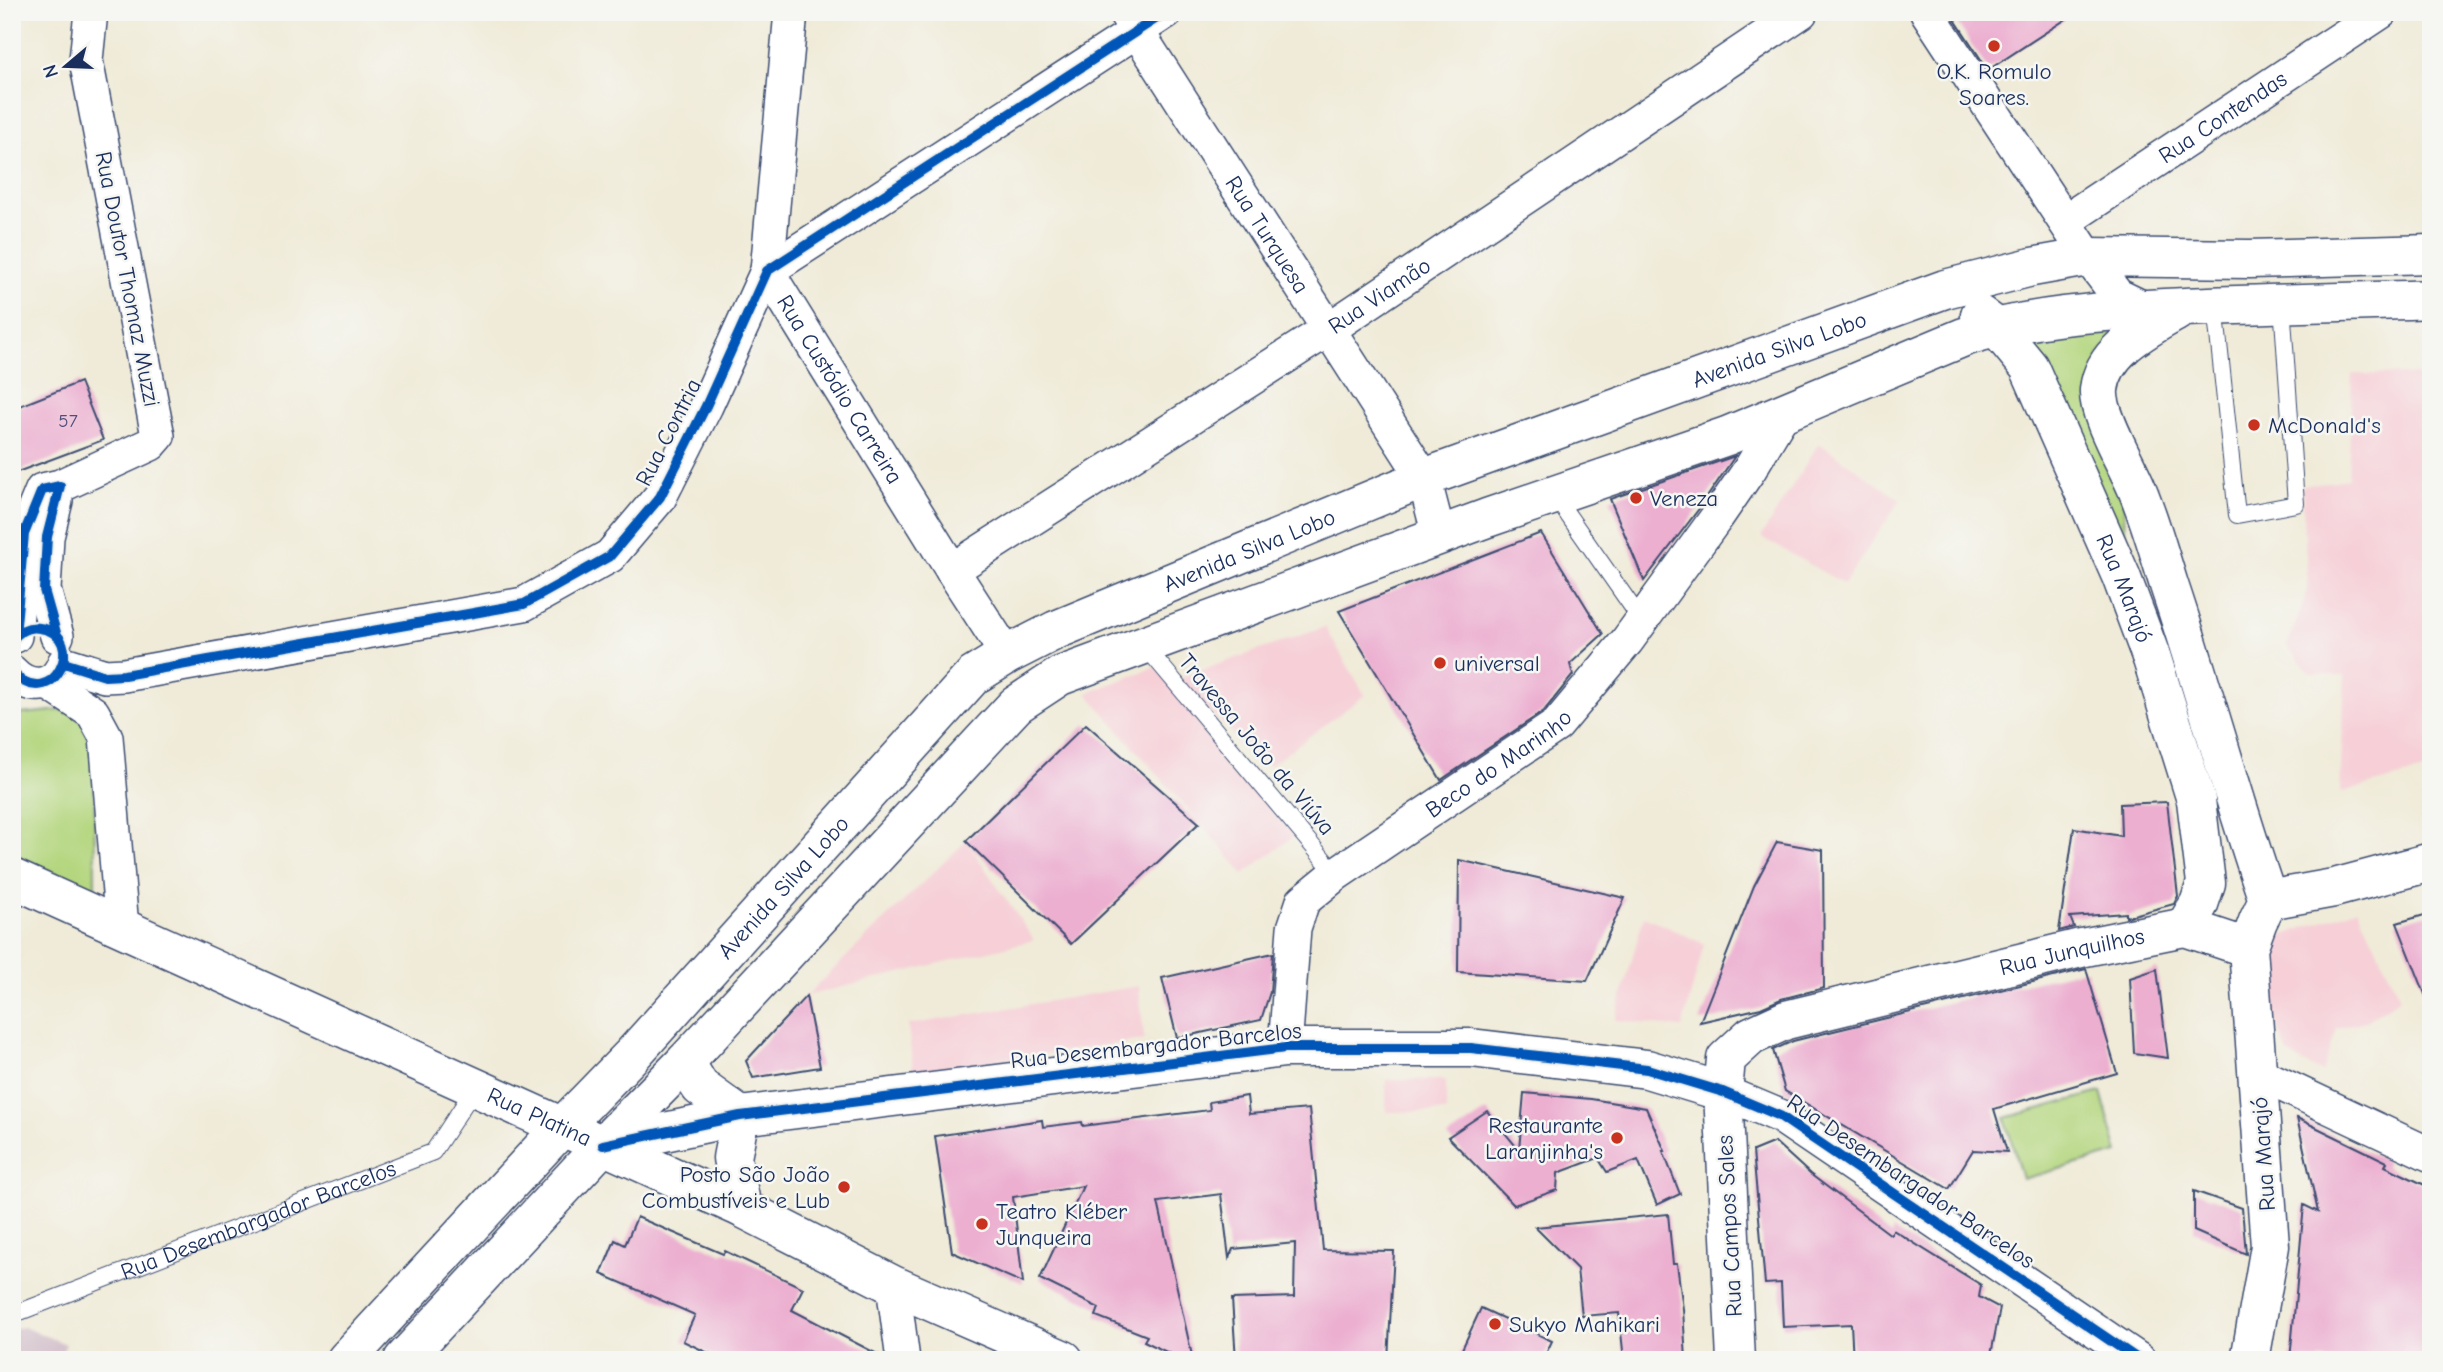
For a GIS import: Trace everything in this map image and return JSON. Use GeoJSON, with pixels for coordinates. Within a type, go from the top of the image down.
{"type":"FeatureCollection","features":[{"type":"Feature","properties":{"kind":"street","name":"Rua Doutor Thomaz Muzzi"},"geometry":{"type":"LineString","coordinates":[[14,639],[24,534],[42,490],[60,486],[151,444],[158,436],[86,60],[91,12]]}},
{"type":"Feature","properties":{"kind":"street","name":"Rua Custódio Carreira"},"geometry":{"type":"LineString","coordinates":[[791,12],[767,271],[1007,655]]}},
{"type":"Feature","properties":{"kind":"street"},"geometry":{"type":"LineString","coordinates":[[767,271],[1131,22],[1166,12]]}},
{"type":"Feature","properties":{"kind":"street","name":"Rua Viamão"},"geometry":{"type":"LineString","coordinates":[[952,570],[1329,329],[1801,12]]}},
{"type":"Feature","properties":{"kind":"street"},"geometry":{"type":"LineString","coordinates":[[1927,12],[2088,257],[2117,295],[2146,309]]}},
{"type":"Feature","properties":{"kind":"street","name":"Rua Contendas"},"geometry":{"type":"LineString","coordinates":[[2064,221],[2381,12]]}},
{"type":"Feature","properties":{"kind":"street","name":"Rua Turquesa"},"geometry":{"type":"LineString","coordinates":[[1131,22],[1424,478],[1439,536]]}},
{"type":"Feature","properties":{"kind":"street","name":"Avenida Silva Lobo"},"geometry":{"type":"LineString","coordinates":[[346,1360],[632,1055],[973,677],[1007,655],[1056,630],[1424,478],[1945,289],[2032,267],[2088,257],[2250,259],[2431,254]]}},
{"type":"Feature","properties":{"kind":"street","name":"Rua Contria"},"geometry":{"type":"LineString","coordinates":[[56,661],[105,676],[124,675],[524,604],[546,592],[610,556],[660,497],[706,405],[767,271]]}},
{"type":"Feature","properties":{"kind":"street","name":"Rua Marajó"},"geometry":{"type":"LineString","coordinates":[[1945,289],[1996,327],[2029,367],[2121,576],[2152,659],[2196,800],[2206,883],[2199,904],[2185,927]]}},
{"type":"Feature","properties":{"kind":"street","name":"Avenida Silva Lobo"},"geometry":{"type":"LineString","coordinates":[[403,1360],[603,1145],[685,1062],[1016,705],[1060,676],[1143,643],[1439,536],[1727,436],[1964,337],[1996,327],[2049,316],[2146,309],[2431,299]]}},
{"type":"Feature","properties":{"kind":"street","name":"Rua Marajó"},"geometry":{"type":"LineString","coordinates":[[2199,306],[2132,338],[2107,366],[2099,390],[2102,411],[2138,491],[2201,680],[2246,835],[2268,900]]}},
{"type":"Feature","properties":{"kind":"street","name":"Beco do Marinho"},"geometry":{"type":"LineString","coordinates":[[1285,1048],[1294,928],[1304,901],[1336,874],[1557,725],[1642,621],[1750,469],[1784,412]]}},
{"type":"Feature","properties":{"kind":"street"},"geometry":{"type":"LineString","coordinates":[[1727,436],[1736,436],[1750,446],[1753,453],[1750,469]]}},
{"type":"Feature","properties":{"kind":"street"},"geometry":{"type":"LineString","coordinates":[[56,661],[44,590],[47,537],[60,486]]}},
{"type":"Feature","properties":{"kind":"street"},"geometry":{"type":"LineString","coordinates":[[2138,491],[2152,659]]}},
{"type":"Feature","properties":{"kind":"street"},"geometry":{"type":"LineString","coordinates":[[14,639],[24,629],[47,629],[56,661],[93,713],[106,737],[122,928]]}},
{"type":"Feature","properties":{"kind":"street"},"geometry":{"type":"LineString","coordinates":[[12,673],[22,682],[35,685],[56,661]]}},
{"type":"Feature","properties":{"kind":"street"},"geometry":{"type":"LineString","coordinates":[[2248,948],[2268,900],[2334,888],[2431,862]]}},
{"type":"Feature","properties":{"kind":"street","name":"Rua Platina"},"geometry":{"type":"LineString","coordinates":[[12,878],[742,1208],[893,1285],[1064,1360]]}},
{"type":"Feature","properties":{"kind":"street","name":"Rua Junquilhos"},"geometry":{"type":"LineString","coordinates":[[1723,1092],[1726,1059],[1751,1036],[1786,1020],[2081,948],[2185,927],[2248,948]]}},
{"type":"Feature","properties":{"kind":"street","name":"Rua Marajó"},"geometry":{"type":"LineString","coordinates":[[2248,948],[2270,1246],[2250,1360]]}},
{"type":"Feature","properties":{"kind":"street","name":"Rua Desembargador Barcelos"},"geometry":{"type":"LineString","coordinates":[[603,1145],[740,1116],[1285,1048],[1471,1048],[1647,1069],[1723,1092],[1780,1116],[2139,1360]]}},
{"type":"Feature","properties":{"kind":"street"},"geometry":{"type":"LineString","coordinates":[[685,1062],[700,1087],[740,1116],[733,1158],[742,1208]]}},
{"type":"Feature","properties":{"kind":"street"},"geometry":{"type":"LineString","coordinates":[[2257,1073],[2431,1155]]}},
{"type":"Feature","properties":{"kind":"street","name":"Rua Campos Sales"},"geometry":{"type":"LineString","coordinates":[[1723,1092],[1736,1360]]}},
{"type":"Feature","properties":{"kind":"street"},"geometry":{"type":"LineString","coordinates":[[893,1285],[903,1360]]}},
{"type":"Feature","properties":{"kind":"lane"},"geometry":{"type":"LineString","coordinates":[[2199,306],[2236,515],[2296,504],[2281,304]]}},
{"type":"Feature","properties":{"kind":"lane"},"geometry":{"type":"LineString","coordinates":[[1554,495],[1642,621]]}},
{"type":"Feature","properties":{"kind":"lane","name":"Travessa João da Viúva"},"geometry":{"type":"LineString","coordinates":[[1143,643],[1336,874]]}},
{"type":"Feature","properties":{"kind":"lane","name":"Rua Desembargador Barcelos"},"geometry":{"type":"LineString","coordinates":[[12,1315],[433,1152],[475,1088]]}},
{"type":"Feature","properties":{"kind":"shaded area"},"geometry":{"type":"Polygon","coordinates":[[[2352,374],[2431,375],[2431,769],[2340,793],[2345,675],[2310,673],[2287,646],[2308,590],[2302,486],[2348,479],[2352,374]]]}},
{"type":"Feature","properties":{"kind":"shaded area"},"geometry":{"type":"Polygon","coordinates":[[[1819,443],[1900,500],[1844,584],[1761,537],[1819,443]]]}},
{"type":"Feature","properties":{"kind":"shaded area"},"geometry":{"type":"Polygon","coordinates":[[[1325,627],[1365,695],[1269,766],[1174,680],[1325,627]]]}},
{"type":"Feature","properties":{"kind":"shaded area"},"geometry":{"type":"Polygon","coordinates":[[[1155,667],[1294,836],[1244,874],[1087,693],[1155,667]]]}},
{"type":"Feature","properties":{"kind":"shaded area"},"geometry":{"type":"Polygon","coordinates":[[[966,841],[1034,940],[806,996],[966,841]]]}},
{"type":"Feature","properties":{"kind":"shaded area"},"geometry":{"type":"Polygon","coordinates":[[[2358,908],[2400,998],[2366,1021],[2337,1028],[2322,1073],[2288,1054],[2248,948],[2358,908]]]}},
{"type":"Feature","properties":{"kind":"shaded area"},"geometry":{"type":"Polygon","coordinates":[[[1644,916],[1704,944],[1682,1028],[1615,1020],[1644,916]]]}},
{"type":"Feature","properties":{"kind":"shaded area"},"geometry":{"type":"Polygon","coordinates":[[[1139,986],[1144,1040],[913,1072],[908,1025],[1139,986]]]}},
{"type":"Feature","properties":{"kind":"shaded area"},"geometry":{"type":"Polygon","coordinates":[[[1386,1080],[1446,1080],[1446,1112],[1386,1112],[1386,1080]]]}},
{"type":"Feature","properties":{"kind":"shaded area"},"geometry":{"type":"Polygon","coordinates":[[[23,1327],[66,1344],[59,1360],[12,1360],[12,1329],[23,1327]]]}},
{"type":"Feature","properties":{"kind":"green space"},"geometry":{"type":"Polygon","coordinates":[[[2077,334],[2117,334],[2098,356],[2124,506],[2125,545],[2031,345],[2077,334]]]}},
{"type":"Feature","properties":{"kind":"green space"},"geometry":{"type":"Polygon","coordinates":[[[72,709],[94,734],[95,891],[12,854],[12,715],[72,709]]]}},
{"type":"Feature","properties":{"kind":"green space"},"geometry":{"type":"Polygon","coordinates":[[[2101,1092],[2118,1153],[2022,1179],[2005,1118],[2101,1092]]]}},
{"type":"Feature","properties":{"kind":"building","name":"O.K. Romulo Soares."},"geometry":{"type":"Polygon","coordinates":[[[1950,12],[2077,12],[1988,70],[1950,12]]]}},
{"type":"Feature","properties":{"kind":"building"},"geometry":{"type":"Polygon","coordinates":[[[80,382],[103,440],[12,474],[12,409],[80,382]]]}},
{"type":"Feature","properties":{"kind":"building"},"geometry":{"type":"Polygon","coordinates":[[[1735,456],[1701,506],[1644,581],[1610,499],[1735,456]]]}},
{"type":"Feature","properties":{"kind":"building","name":"universal"},"geometry":{"type":"Polygon","coordinates":[[[1541,533],[1603,634],[1570,664],[1573,675],[1544,711],[1441,780],[1339,611],[1541,533]]]}},
{"type":"Feature","properties":{"kind":"building"},"geometry":{"type":"Polygon","coordinates":[[[1086,724],[1199,823],[1071,944],[966,841],[1086,724]]]}},
{"type":"Feature","properties":{"kind":"building"},"geometry":{"type":"Polygon","coordinates":[[[2167,802],[2178,896],[2174,904],[2126,917],[2126,913],[2070,917],[2074,927],[2059,931],[2074,828],[2121,836],[2120,804],[2167,802]]]}},
{"type":"Feature","properties":{"kind":"building"},"geometry":{"type":"Polygon","coordinates":[[[1777,842],[1823,850],[1824,988],[1781,999],[1761,1008],[1700,1022],[1754,886],[1777,842]]]}},
{"type":"Feature","properties":{"kind":"building"},"geometry":{"type":"Polygon","coordinates":[[[1459,860],[1625,898],[1587,981],[1458,972],[1459,860]]]}},
{"type":"Feature","properties":{"kind":"building"},"geometry":{"type":"Polygon","coordinates":[[[2431,913],[2431,1004],[2429,1004],[2397,923],[2431,913]]]}},
{"type":"Feature","properties":{"kind":"building"},"geometry":{"type":"Polygon","coordinates":[[[1273,953],[1270,992],[1261,1020],[1177,1038],[1162,978],[1273,953]]]}},
{"type":"Feature","properties":{"kind":"building"},"geometry":{"type":"Polygon","coordinates":[[[2086,969],[2117,1073],[1994,1109],[2007,1152],[1973,1150],[1949,1189],[1785,1091],[1773,1050],[1793,1041],[2086,969]]]}},
{"type":"Feature","properties":{"kind":"building"},"geometry":{"type":"Polygon","coordinates":[[[2157,969],[2168,1058],[2134,1053],[2130,978],[2157,969]]]}},
{"type":"Feature","properties":{"kind":"building"},"geometry":{"type":"Polygon","coordinates":[[[806,996],[820,1067],[753,1078],[746,1061],[806,996]]]}},
{"type":"Feature","properties":{"kind":"building"},"geometry":{"type":"Polygon","coordinates":[[[1524,1093],[1591,1099],[1646,1108],[1680,1194],[1657,1205],[1638,1160],[1607,1172],[1598,1158],[1558,1173],[1557,1190],[1514,1205],[1448,1137],[1487,1111],[1519,1150],[1524,1093]]]}},
{"type":"Feature","properties":{"kind":"building"},"geometry":{"type":"Polygon","coordinates":[[[1247,1096],[1249,1114],[1309,1109],[1323,1250],[1394,1251],[1388,1360],[1236,1360],[1232,1299],[1294,1297],[1295,1243],[1233,1249],[1229,1258],[1221,1194],[1158,1202],[1193,1360],[1183,1360],[1144,1341],[1147,1336],[1096,1316],[1099,1308],[1040,1279],[1083,1186],[1013,1197],[1023,1283],[952,1252],[935,1136],[1042,1120],[1043,1127],[1082,1122],[1083,1126],[1210,1110],[1209,1102],[1247,1096]]]}},
{"type":"Feature","properties":{"kind":"building"},"geometry":{"type":"Polygon","coordinates":[[[2297,1118],[2387,1162],[2385,1166],[2431,1188],[2431,1360],[2290,1360],[2304,1205],[2318,1212],[2297,1118]]]}},
{"type":"Feature","properties":{"kind":"building"},"geometry":{"type":"Polygon","coordinates":[[[1775,1142],[1810,1174],[1891,1235],[1893,1230],[1981,1285],[1979,1297],[2000,1308],[1990,1360],[1853,1360],[1851,1324],[1783,1327],[1781,1283],[1765,1284],[1753,1151],[1775,1142]]]}},
{"type":"Feature","properties":{"kind":"building"},"geometry":{"type":"Polygon","coordinates":[[[2194,1191],[2242,1208],[2246,1254],[2194,1231],[2194,1191]]]}},
{"type":"Feature","properties":{"kind":"building"},"geometry":{"type":"Polygon","coordinates":[[[1668,1214],[1673,1264],[1677,1264],[1683,1309],[1686,1360],[1624,1360],[1619,1313],[1582,1316],[1577,1269],[1535,1227],[1668,1214]]]}},
{"type":"Feature","properties":{"kind":"building"},"geometry":{"type":"Polygon","coordinates":[[[637,1217],[723,1254],[725,1251],[803,1288],[792,1310],[883,1357],[884,1360],[723,1360],[683,1341],[695,1315],[601,1274],[615,1240],[625,1245],[637,1217]]]}},
{"type":"Feature","properties":{"kind":"building","name":"Sukyo Mahikari"},"geometry":{"type":"Polygon","coordinates":[[[1481,1308],[1552,1341],[1543,1360],[1457,1360],[1481,1308]]]}},
{"type":"Feature","properties":{"kind":"cycle path"},"geometry":{"type":"LineString","coordinates":[[64,663],[105,676],[124,675],[524,604],[610,556],[660,497],[706,406],[767,271],[1166,12]]}},
{"type":"Feature","properties":{"kind":"cycle path"},"geometry":{"type":"LineString","coordinates":[[15,636],[24,534],[42,490],[60,486],[47,537],[44,590],[57,636]]}},
{"type":"Feature","properties":{"kind":"cycle path"},"geometry":{"type":"LineString","coordinates":[[12,641],[24,630],[40,628],[55,634],[62,644],[64,657],[60,669],[52,679],[41,685],[27,683],[12,672]]}},
{"type":"Feature","properties":{"kind":"cycle path"},"geometry":{"type":"LineString","coordinates":[[603,1145],[740,1116],[1285,1048],[1471,1048],[1647,1069],[1723,1092],[1780,1116],[2139,1360]]}},
{"type":"Feature","properties":{"kind":"place","name":"O.K. Romulo Soares."},"geometry":{"type":"Point","coordinates":[1994,46]}},
{"type":"Feature","properties":{"kind":"place","name":"McDonald's"},"geometry":{"type":"Point","coordinates":[2254,425]}},
{"type":"Feature","properties":{"kind":"place","name":"Veneza"},"geometry":{"type":"Point","coordinates":[1636,498]}},
{"type":"Feature","properties":{"kind":"place","name":"universal"},"geometry":{"type":"Point","coordinates":[1440,663]}},
{"type":"Feature","properties":{"kind":"place","name":"Restaurante Laranjinha's"},"geometry":{"type":"Point","coordinates":[1617,1138]}},
{"type":"Feature","properties":{"kind":"place","name":"Posto São João Combustíveis e Lub"},"geometry":{"type":"Point","coordinates":[844,1187]}},
{"type":"Feature","properties":{"kind":"place","name":"Teatro Kléber Junqueira"},"geometry":{"type":"Point","coordinates":[982,1224]}},
{"type":"Feature","properties":{"kind":"place","name":"Sukyo Mahikari"},"geometry":{"type":"Point","coordinates":[1495,1324]}}]}
